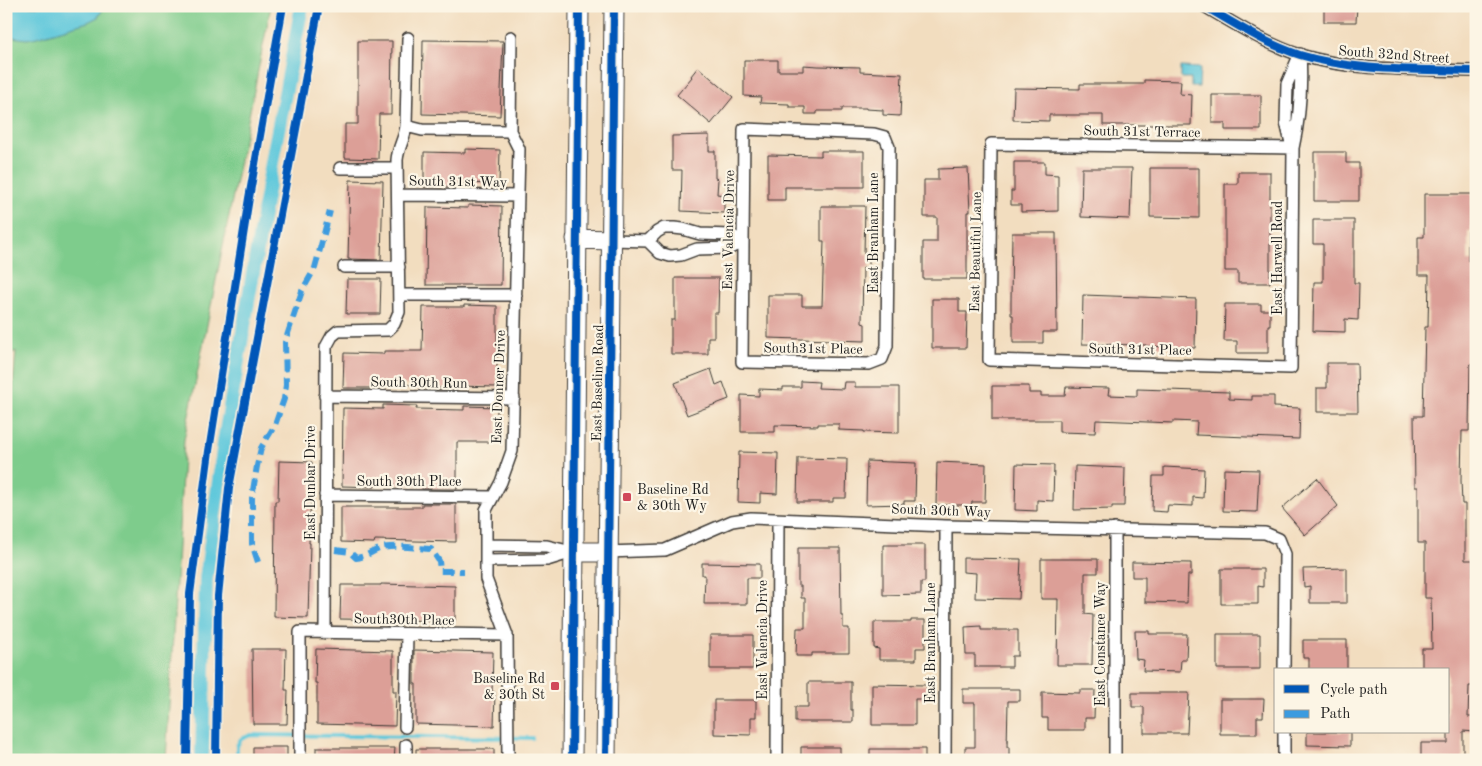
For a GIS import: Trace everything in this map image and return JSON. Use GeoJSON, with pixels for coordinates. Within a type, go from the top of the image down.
{"type":"FeatureCollection","features":[{"type":"Feature","properties":{"kind":"main road","name":"East Baseline Road"},"geometry":{"type":"LineString","coordinates":[[572,760],[579,6]]}},
{"type":"Feature","properties":{"kind":"main road","name":"East Baseline Road"},"geometry":{"type":"LineString","coordinates":[[606,760],[614,6]]}},
{"type":"Feature","properties":{"kind":"main road"},"geometry":{"type":"LineString","coordinates":[[576,239],[611,240]]}},
{"type":"Feature","properties":{"kind":"main road"},"geometry":{"type":"LineString","coordinates":[[573,552],[608,552]]}},
{"type":"Feature","properties":{"kind":"street","name":"South 32nd Street"},"geometry":{"type":"LineString","coordinates":[[1204,6],[1252,34],[1300,54],[1341,64],[1362,67],[1476,71]]}},
{"type":"Feature","properties":{"kind":"street","name":"East Donner Drive"},"geometry":{"type":"LineString","coordinates":[[508,760],[508,635],[486,579],[486,510],[501,482],[512,451],[519,149],[510,131],[511,37]]}},
{"type":"Feature","properties":{"kind":"street"},"geometry":{"type":"LineString","coordinates":[[408,38],[406,126],[405,136],[398,150],[397,168],[399,295],[516,295]]}},
{"type":"Feature","properties":{"kind":"street","name":"East Harwell Road"},"geometry":{"type":"LineString","coordinates":[[1291,368],[1293,148],[1299,122],[1300,54]]}},
{"type":"Feature","properties":{"kind":"street","name":"East Harwell Road"},"geometry":{"type":"LineString","coordinates":[[1293,148],[1286,122],[1287,84],[1300,54]]}},
{"type":"Feature","properties":{"kind":"street"},"geometry":{"type":"LineString","coordinates":[[1286,109],[1300,108]]}},
{"type":"Feature","properties":{"kind":"street"},"geometry":{"type":"LineString","coordinates":[[406,126],[422,130],[510,131]]}},
{"type":"Feature","properties":{"kind":"street","name":"East Branham Lane"},"geometry":{"type":"LineString","coordinates":[[744,129],[874,134],[884,137],[889,147],[887,346],[882,359]]}},
{"type":"Feature","properties":{"kind":"street","name":"East Valencia Drive"},"geometry":{"type":"LineString","coordinates":[[742,362],[744,129]]}},
{"type":"Feature","properties":{"kind":"street","name":"South 31st Terrace"},"geometry":{"type":"LineString","coordinates":[[991,144],[1293,148]]}},
{"type":"Feature","properties":{"kind":"street","name":"East Beautiful Lane"},"geometry":{"type":"LineString","coordinates":[[989,360],[991,144]]}},
{"type":"Feature","properties":{"kind":"street","name":"South 31st Way"},"geometry":{"type":"LineString","coordinates":[[340,168],[397,168]]}},
{"type":"Feature","properties":{"kind":"street","name":"South 31st Way"},"geometry":{"type":"LineString","coordinates":[[398,195],[517,196]]}},
{"type":"Feature","properties":{"kind":"street"},"geometry":{"type":"LineString","coordinates":[[648,241],[664,228],[674,228],[700,234],[731,235],[742,242]]}},
{"type":"Feature","properties":{"kind":"street"},"geometry":{"type":"LineString","coordinates":[[611,240],[648,241],[660,253],[670,256],[681,255],[697,249],[730,248],[742,242]]}},
{"type":"Feature","properties":{"kind":"street"},"geometry":{"type":"LineString","coordinates":[[344,267],[399,267]]}},
{"type":"Feature","properties":{"kind":"street","name":"East Dunbar Drive"},"geometry":{"type":"LineString","coordinates":[[325,633],[326,346],[332,336],[338,331],[388,330],[394,324],[399,312],[399,295]]}},
{"type":"Feature","properties":{"kind":"street","name":"South31st Place"},"geometry":{"type":"LineString","coordinates":[[742,362],[869,364],[882,359]]}},
{"type":"Feature","properties":{"kind":"street","name":"South 31st Place"},"geometry":{"type":"LineString","coordinates":[[989,360],[1291,368]]}},
{"type":"Feature","properties":{"kind":"street","name":"South 30th Run"},"geometry":{"type":"LineString","coordinates":[[325,396],[514,398]]}},
{"type":"Feature","properties":{"kind":"street","name":"South 30th Place"},"geometry":{"type":"LineString","coordinates":[[325,495],[492,497]]}},
{"type":"Feature","properties":{"kind":"street","name":"South 30th Way"},"geometry":{"type":"LineString","coordinates":[[608,552],[665,550],[732,521],[751,518],[946,526],[1265,533],[1279,539],[1285,554],[1284,668]]}},
{"type":"Feature","properties":{"kind":"street","name":"East Valencia Drive"},"geometry":{"type":"LineString","coordinates":[[778,520],[778,760]]}},
{"type":"Feature","properties":{"kind":"street","name":"East Branham Lane"},"geometry":{"type":"LineString","coordinates":[[945,760],[946,526]]}},
{"type":"Feature","properties":{"kind":"street","name":"East Constance Way"},"geometry":{"type":"LineString","coordinates":[[1115,529],[1115,760]]}},
{"type":"Feature","properties":{"kind":"street"},"geometry":{"type":"LineString","coordinates":[[486,545],[546,546],[573,552]]}},
{"type":"Feature","properties":{"kind":"street"},"geometry":{"type":"LineString","coordinates":[[520,546],[520,561]]}},
{"type":"Feature","properties":{"kind":"street"},"geometry":{"type":"LineString","coordinates":[[486,561],[546,560],[573,552]]}},
{"type":"Feature","properties":{"kind":"street","name":"South30th Place"},"geometry":{"type":"LineString","coordinates":[[300,760],[300,632],[508,635]]}},
{"type":"Feature","properties":{"kind":"street"},"geometry":{"type":"LineString","coordinates":[[405,727],[407,634]]}},
{"type":"Feature","properties":{"kind":"street"},"geometry":{"type":"LineString","coordinates":[[1284,734],[1284,760]]}},
{"type":"Feature","properties":{"kind":"street"},"geometry":{"type":"LineString","coordinates":[[406,744],[406,760]]}},
{"type":"Feature","properties":{"kind":"green space"},"geometry":{"type":"Polygon","coordinates":[[[6,6],[271,6],[184,440],[166,760],[6,760],[6,470],[16,351],[6,356],[6,6]]]}},
{"type":"Feature","properties":{"kind":"water"},"geometry":{"type":"Polygon","coordinates":[[[6,6],[105,6],[98,17],[88,22],[27,39],[11,37],[6,34],[6,6]]]}},
{"type":"Feature","properties":{"kind":"water"},"geometry":{"type":"Polygon","coordinates":[[[1181,67],[1200,68],[1199,87],[1191,87],[1191,78],[1181,78],[1181,67]]]}},
{"type":"Feature","properties":{"kind":"building"},"geometry":{"type":"Polygon","coordinates":[[[1324,6],[1357,6],[1356,22],[1324,22],[1324,6]]]}},
{"type":"Feature","properties":{"kind":"building"},"geometry":{"type":"Polygon","coordinates":[[[423,40],[503,41],[500,116],[422,114],[423,40]]]}},
{"type":"Feature","properties":{"kind":"building"},"geometry":{"type":"Polygon","coordinates":[[[358,41],[392,41],[391,114],[379,114],[378,159],[345,158],[345,124],[358,124],[358,41]]]}},
{"type":"Feature","properties":{"kind":"building"},"geometry":{"type":"Polygon","coordinates":[[[744,60],[778,60],[778,71],[803,71],[803,65],[860,67],[860,72],[902,74],[900,116],[883,115],[883,110],[866,108],[842,108],[842,111],[817,111],[817,114],[805,114],[805,107],[789,107],[789,104],[760,103],[761,97],[744,96],[744,60]]]}},
{"type":"Feature","properties":{"kind":"building"},"geometry":{"type":"Polygon","coordinates":[[[698,67],[733,97],[711,124],[677,95],[698,67]]]}},
{"type":"Feature","properties":{"kind":"building"},"geometry":{"type":"Polygon","coordinates":[[[1144,80],[1181,81],[1180,94],[1192,95],[1191,125],[1103,125],[1103,115],[1049,115],[1049,121],[1013,120],[1014,88],[1080,89],[1080,84],[1144,84],[1144,80]]]}},
{"type":"Feature","properties":{"kind":"building"},"geometry":{"type":"Polygon","coordinates":[[[1212,95],[1261,95],[1261,130],[1225,130],[1225,123],[1212,123],[1212,95]]]}},
{"type":"Feature","properties":{"kind":"building"},"geometry":{"type":"Polygon","coordinates":[[[709,135],[709,151],[715,151],[715,178],[718,179],[717,194],[724,195],[724,213],[681,211],[682,170],[672,170],[672,136],[709,135]]]}},
{"type":"Feature","properties":{"kind":"building"},"geometry":{"type":"Polygon","coordinates":[[[465,149],[500,150],[499,184],[458,183],[458,187],[424,187],[424,152],[465,153],[465,149]]]}},
{"type":"Feature","properties":{"kind":"building"},"geometry":{"type":"Polygon","coordinates":[[[821,151],[864,151],[864,187],[785,187],[785,200],[768,200],[768,155],[821,156],[821,151]]]}},
{"type":"Feature","properties":{"kind":"building"},"geometry":{"type":"Polygon","coordinates":[[[1314,152],[1346,152],[1346,163],[1359,163],[1359,201],[1314,201],[1314,152]]]}},
{"type":"Feature","properties":{"kind":"building"},"geometry":{"type":"Polygon","coordinates":[[[1014,162],[1045,162],[1045,174],[1058,175],[1058,211],[1021,212],[1021,205],[1011,205],[1011,191],[1014,191],[1014,162]]]}},
{"type":"Feature","properties":{"kind":"building"},"geometry":{"type":"Polygon","coordinates":[[[968,168],[970,212],[967,212],[967,279],[923,279],[923,242],[937,242],[937,217],[924,217],[924,180],[938,180],[938,169],[968,168]]]}},
{"type":"Feature","properties":{"kind":"building"},"geometry":{"type":"Polygon","coordinates":[[[1082,168],[1132,168],[1130,219],[1081,217],[1082,168]]]}},
{"type":"Feature","properties":{"kind":"building"},"geometry":{"type":"Polygon","coordinates":[[[1150,168],[1199,168],[1199,218],[1150,217],[1150,168]]]}},
{"type":"Feature","properties":{"kind":"building"},"geometry":{"type":"Polygon","coordinates":[[[1238,172],[1270,172],[1270,283],[1238,283],[1238,271],[1225,271],[1225,184],[1238,184],[1238,172]]]}},
{"type":"Feature","properties":{"kind":"building"},"geometry":{"type":"Polygon","coordinates":[[[350,180],[383,181],[381,260],[348,259],[350,180]]]}},
{"type":"Feature","properties":{"kind":"building"},"geometry":{"type":"Polygon","coordinates":[[[1424,194],[1472,194],[1471,231],[1468,231],[1468,261],[1475,261],[1476,342],[1473,342],[1473,364],[1470,364],[1469,431],[1462,431],[1461,480],[1462,504],[1465,504],[1465,560],[1473,560],[1473,624],[1476,624],[1476,663],[1472,663],[1472,686],[1469,686],[1468,717],[1476,717],[1475,732],[1463,731],[1463,760],[1421,760],[1421,743],[1448,743],[1448,734],[1450,734],[1450,668],[1422,668],[1422,649],[1432,649],[1431,598],[1425,598],[1425,543],[1418,543],[1418,487],[1415,487],[1414,416],[1423,416],[1425,327],[1428,327],[1429,275],[1418,275],[1418,237],[1424,237],[1424,194]]]}},
{"type":"Feature","properties":{"kind":"building"},"geometry":{"type":"Polygon","coordinates":[[[468,205],[502,206],[501,285],[426,285],[427,207],[468,208],[468,205]]]}},
{"type":"Feature","properties":{"kind":"building"},"geometry":{"type":"Polygon","coordinates":[[[821,206],[865,206],[864,254],[869,254],[869,268],[863,268],[862,323],[865,324],[865,341],[768,338],[768,295],[802,295],[802,306],[822,306],[824,241],[821,241],[821,206]]]}},
{"type":"Feature","properties":{"kind":"building"},"geometry":{"type":"Polygon","coordinates":[[[1313,220],[1354,220],[1354,283],[1359,283],[1358,320],[1345,319],[1345,332],[1313,331],[1314,282],[1323,282],[1323,244],[1313,244],[1313,220]]]}},
{"type":"Feature","properties":{"kind":"building"},"geometry":{"type":"Polygon","coordinates":[[[1012,233],[1056,233],[1057,332],[1043,332],[1043,343],[1013,343],[1013,315],[1011,315],[1012,233]]]}},
{"type":"Feature","properties":{"kind":"building"},"geometry":{"type":"Polygon","coordinates":[[[675,278],[719,278],[718,313],[714,313],[714,337],[708,337],[708,354],[671,354],[671,320],[675,320],[675,278]]]}},
{"type":"Feature","properties":{"kind":"building"},"geometry":{"type":"Polygon","coordinates":[[[347,279],[381,279],[380,314],[346,314],[347,279]]]}},
{"type":"Feature","properties":{"kind":"building"},"geometry":{"type":"Polygon","coordinates":[[[1083,295],[1196,299],[1195,348],[1082,344],[1083,295]]]}},
{"type":"Feature","properties":{"kind":"building"},"geometry":{"type":"Polygon","coordinates":[[[932,299],[959,299],[959,312],[967,312],[966,348],[932,348],[932,299]]]}},
{"type":"Feature","properties":{"kind":"building"},"geometry":{"type":"Polygon","coordinates":[[[1225,304],[1261,304],[1261,310],[1270,310],[1268,353],[1237,353],[1237,341],[1224,341],[1225,304]]]}},
{"type":"Feature","properties":{"kind":"building"},"geometry":{"type":"Polygon","coordinates":[[[464,305],[497,306],[497,387],[457,386],[457,388],[423,388],[423,385],[376,384],[376,388],[343,388],[344,353],[384,354],[384,351],[422,351],[423,307],[464,307],[464,305]]]}},
{"type":"Feature","properties":{"kind":"building"},"geometry":{"type":"Polygon","coordinates":[[[1327,363],[1357,363],[1358,412],[1317,412],[1317,388],[1327,388],[1327,363]]]}},
{"type":"Feature","properties":{"kind":"building"},"geometry":{"type":"Polygon","coordinates":[[[711,369],[716,385],[723,382],[729,399],[687,415],[675,383],[711,369]]]}},
{"type":"Feature","properties":{"kind":"building"},"geometry":{"type":"Polygon","coordinates":[[[801,381],[819,382],[818,388],[843,389],[844,382],[855,382],[855,387],[899,387],[899,433],[839,430],[839,424],[818,424],[818,426],[775,425],[775,432],[741,432],[741,395],[759,396],[759,389],[783,390],[783,387],[801,387],[801,381]]]}},
{"type":"Feature","properties":{"kind":"building"},"geometry":{"type":"Polygon","coordinates":[[[992,386],[1029,386],[1029,393],[1041,393],[1041,396],[1065,396],[1066,387],[1109,388],[1108,395],[1137,396],[1137,389],[1229,392],[1229,399],[1252,400],[1252,396],[1274,396],[1274,407],[1300,408],[1299,439],[1196,435],[1197,422],[1173,421],[1173,423],[1096,420],[1095,433],[1059,432],[1059,420],[992,420],[992,386]]]}},
{"type":"Feature","properties":{"kind":"building"},"geometry":{"type":"Polygon","coordinates":[[[383,405],[417,406],[416,409],[464,410],[464,406],[497,407],[497,442],[457,442],[457,489],[422,489],[422,485],[376,484],[375,487],[342,486],[343,408],[383,409],[383,405]]]}},
{"type":"Feature","properties":{"kind":"building"},"geometry":{"type":"Polygon","coordinates":[[[739,452],[778,453],[777,494],[760,493],[760,503],[738,502],[739,452]]]}},
{"type":"Feature","properties":{"kind":"building"},"geometry":{"type":"Polygon","coordinates":[[[798,458],[847,459],[846,498],[833,498],[833,502],[797,502],[798,458]]]}},
{"type":"Feature","properties":{"kind":"building"},"geometry":{"type":"Polygon","coordinates":[[[279,461],[312,462],[308,618],[274,617],[275,501],[278,501],[279,461]]]}},
{"type":"Feature","properties":{"kind":"building"},"geometry":{"type":"Polygon","coordinates":[[[867,461],[916,463],[915,501],[904,501],[904,504],[866,505],[867,461]]]}},
{"type":"Feature","properties":{"kind":"building"},"geometry":{"type":"Polygon","coordinates":[[[937,462],[986,464],[985,502],[972,502],[971,505],[936,505],[937,462]]]}},
{"type":"Feature","properties":{"kind":"building"},"geometry":{"type":"Polygon","coordinates":[[[1016,464],[1054,465],[1053,501],[1037,500],[1037,511],[1015,510],[1016,464]]]}},
{"type":"Feature","properties":{"kind":"building"},"geometry":{"type":"Polygon","coordinates":[[[1075,466],[1125,468],[1124,506],[1112,506],[1112,509],[1074,510],[1075,466]]]}},
{"type":"Feature","properties":{"kind":"building"},"geometry":{"type":"Polygon","coordinates":[[[1164,467],[1204,469],[1203,498],[1193,497],[1193,506],[1168,505],[1167,512],[1152,511],[1153,476],[1164,476],[1164,467]]]}},
{"type":"Feature","properties":{"kind":"building"},"geometry":{"type":"Polygon","coordinates":[[[1224,469],[1259,470],[1257,512],[1223,511],[1224,469]]]}},
{"type":"Feature","properties":{"kind":"building"},"geometry":{"type":"Polygon","coordinates":[[[1317,478],[1338,506],[1305,535],[1282,508],[1317,478]]]}},
{"type":"Feature","properties":{"kind":"building"},"geometry":{"type":"Polygon","coordinates":[[[422,504],[456,504],[456,542],[375,540],[374,543],[341,542],[341,507],[422,507],[422,504]]]}},
{"type":"Feature","properties":{"kind":"building"},"geometry":{"type":"Polygon","coordinates":[[[883,545],[925,545],[925,582],[921,582],[921,594],[883,595],[883,545]]]}},
{"type":"Feature","properties":{"kind":"building"},"geometry":{"type":"Polygon","coordinates":[[[798,548],[840,548],[841,616],[843,616],[843,628],[849,628],[849,653],[812,653],[812,656],[796,656],[797,628],[805,628],[805,598],[801,598],[801,586],[798,586],[798,548]]]}},
{"type":"Feature","properties":{"kind":"building"},"geometry":{"type":"Polygon","coordinates":[[[963,558],[1021,559],[1019,599],[975,598],[976,573],[963,572],[963,558]]]}},
{"type":"Feature","properties":{"kind":"building"},"geometry":{"type":"Polygon","coordinates":[[[1041,559],[1098,559],[1098,573],[1085,573],[1085,614],[1093,615],[1092,665],[1057,665],[1058,599],[1041,599],[1041,559]]]}},
{"type":"Feature","properties":{"kind":"building"},"geometry":{"type":"Polygon","coordinates":[[[1132,562],[1191,563],[1191,575],[1188,575],[1187,603],[1145,602],[1145,577],[1132,577],[1132,562]]]}},
{"type":"Feature","properties":{"kind":"building"},"geometry":{"type":"Polygon","coordinates":[[[702,563],[760,564],[760,578],[747,578],[747,604],[704,604],[705,575],[702,575],[702,563]]]}},
{"type":"Feature","properties":{"kind":"building"},"geometry":{"type":"Polygon","coordinates":[[[1347,568],[1347,603],[1310,603],[1310,586],[1304,587],[1303,569],[1347,568]]]}},
{"type":"Feature","properties":{"kind":"building"},"geometry":{"type":"Polygon","coordinates":[[[1221,569],[1263,569],[1263,587],[1258,586],[1258,604],[1221,604],[1221,569]]]}},
{"type":"Feature","properties":{"kind":"building"},"geometry":{"type":"Polygon","coordinates":[[[341,585],[455,586],[455,621],[340,619],[341,585]]]}},
{"type":"Feature","properties":{"kind":"building"},"geometry":{"type":"Polygon","coordinates":[[[911,620],[925,620],[925,648],[916,648],[916,660],[879,660],[879,649],[874,648],[874,622],[911,622],[911,620]]]}},
{"type":"Feature","properties":{"kind":"building"},"geometry":{"type":"Polygon","coordinates":[[[981,626],[981,630],[1018,630],[1018,656],[1012,656],[1012,667],[975,667],[975,655],[966,655],[965,627],[981,626]]]}},
{"type":"Feature","properties":{"kind":"building"},"geometry":{"type":"Polygon","coordinates":[[[1135,631],[1149,631],[1149,634],[1187,634],[1186,660],[1181,660],[1180,672],[1143,671],[1144,660],[1136,659],[1135,631]]]}},
{"type":"Feature","properties":{"kind":"building"},"geometry":{"type":"Polygon","coordinates":[[[1217,634],[1260,634],[1260,669],[1217,669],[1217,634]]]}},
{"type":"Feature","properties":{"kind":"building"},"geometry":{"type":"Polygon","coordinates":[[[710,635],[753,635],[753,669],[710,669],[710,635]]]}},
{"type":"Feature","properties":{"kind":"building"},"geometry":{"type":"Polygon","coordinates":[[[1303,640],[1347,640],[1347,668],[1309,668],[1309,658],[1303,658],[1303,640]]]}},
{"type":"Feature","properties":{"kind":"building"},"geometry":{"type":"Polygon","coordinates":[[[252,649],[286,649],[285,690],[288,690],[287,724],[253,724],[252,649]]]}},
{"type":"Feature","properties":{"kind":"building"},"geometry":{"type":"Polygon","coordinates":[[[316,649],[393,651],[393,691],[396,691],[395,726],[317,724],[316,649]]]}},
{"type":"Feature","properties":{"kind":"building"},"geometry":{"type":"Polygon","coordinates":[[[414,650],[493,652],[492,692],[495,692],[494,726],[416,724],[414,650]]]}},
{"type":"Feature","properties":{"kind":"building"},"geometry":{"type":"Polygon","coordinates":[[[808,682],[851,682],[853,722],[795,722],[795,707],[808,707],[808,682]]]}},
{"type":"Feature","properties":{"kind":"building"},"geometry":{"type":"Polygon","coordinates":[[[872,684],[927,685],[926,699],[915,699],[915,725],[872,725],[872,684]]]}},
{"type":"Feature","properties":{"kind":"building"},"geometry":{"type":"Polygon","coordinates":[[[963,689],[1020,689],[1020,701],[1008,701],[1007,747],[1009,747],[1009,760],[965,760],[965,747],[975,747],[975,703],[963,703],[963,689]]]}},
{"type":"Feature","properties":{"kind":"building"},"geometry":{"type":"Polygon","coordinates":[[[1080,690],[1095,690],[1094,718],[1085,718],[1085,730],[1048,730],[1048,718],[1042,718],[1042,692],[1080,693],[1080,690]]]}},
{"type":"Feature","properties":{"kind":"building"},"geometry":{"type":"Polygon","coordinates":[[[1132,693],[1189,693],[1187,733],[1144,733],[1144,707],[1132,707],[1132,693]]]}},
{"type":"Feature","properties":{"kind":"building"},"geometry":{"type":"Polygon","coordinates":[[[1220,699],[1264,699],[1263,717],[1257,717],[1257,734],[1220,734],[1220,699]]]}},
{"type":"Feature","properties":{"kind":"building"},"geometry":{"type":"Polygon","coordinates":[[[714,700],[756,700],[756,717],[751,717],[751,735],[714,734],[714,700]]]}},
{"type":"Feature","properties":{"kind":"building"},"geometry":{"type":"Polygon","coordinates":[[[1307,734],[1350,734],[1350,746],[1307,745],[1307,734]]]}},
{"type":"Feature","properties":{"kind":"building"},"geometry":{"type":"Polygon","coordinates":[[[253,747],[287,747],[287,760],[253,760],[253,747]]]}},
{"type":"Feature","properties":{"kind":"building"},"geometry":{"type":"Polygon","coordinates":[[[801,747],[840,747],[840,760],[801,760],[801,747]]]}},
{"type":"Feature","properties":{"kind":"building"},"geometry":{"type":"Polygon","coordinates":[[[316,748],[395,748],[394,760],[316,760],[316,748]]]}},
{"type":"Feature","properties":{"kind":"building"},"geometry":{"type":"Polygon","coordinates":[[[416,749],[494,749],[494,760],[416,760],[416,749]]]}},
{"type":"Feature","properties":{"kind":"building"},"geometry":{"type":"Polygon","coordinates":[[[870,749],[925,749],[925,760],[870,760],[870,749]]]}},
{"type":"Feature","properties":{"kind":"waterway"},"geometry":{"type":"LineString","coordinates":[[202,760],[206,579],[224,442],[274,151],[302,6]]}},
{"type":"Feature","properties":{"kind":"waterway"},"geometry":{"type":"LineString","coordinates":[[237,760],[237,746],[241,739],[251,735],[532,738]]}},
{"type":"Feature","properties":{"kind":"marked path"},"geometry":{"type":"LineString","coordinates":[[258,562],[252,544],[252,497],[257,466],[261,448],[275,425],[284,399],[286,385],[285,342],[302,291],[315,268],[330,211]]}},
{"type":"Feature","properties":{"kind":"marked path"},"geometry":{"type":"LineString","coordinates":[[335,550],[350,552],[356,558],[388,547],[431,549],[439,561],[440,571],[464,571]]}},
{"type":"Feature","properties":{"kind":"cycle path"},"geometry":{"type":"LineString","coordinates":[[187,760],[190,594],[209,451],[249,198],[283,6]]}},
{"type":"Feature","properties":{"kind":"cycle path"},"geometry":{"type":"LineString","coordinates":[[216,760],[218,596],[229,488],[319,6]]}},
{"type":"Feature","properties":{"kind":"cycle path"},"geometry":{"type":"LineString","coordinates":[[572,760],[579,6]]}},
{"type":"Feature","properties":{"kind":"cycle path"},"geometry":{"type":"LineString","coordinates":[[606,760],[614,6]]}},
{"type":"Feature","properties":{"kind":"cycle path"},"geometry":{"type":"LineString","coordinates":[[1204,6],[1251,33],[1300,55],[1365,67],[1476,71]]}},
{"type":"Feature","properties":{"kind":"place","name":"Baseline Rd & 30th Wy"},"geometry":{"type":"Point","coordinates":[627,497]}},
{"type":"Feature","properties":{"kind":"place","name":"Baseline Rd & 30th St"},"geometry":{"type":"Point","coordinates":[555,686]}}]}
